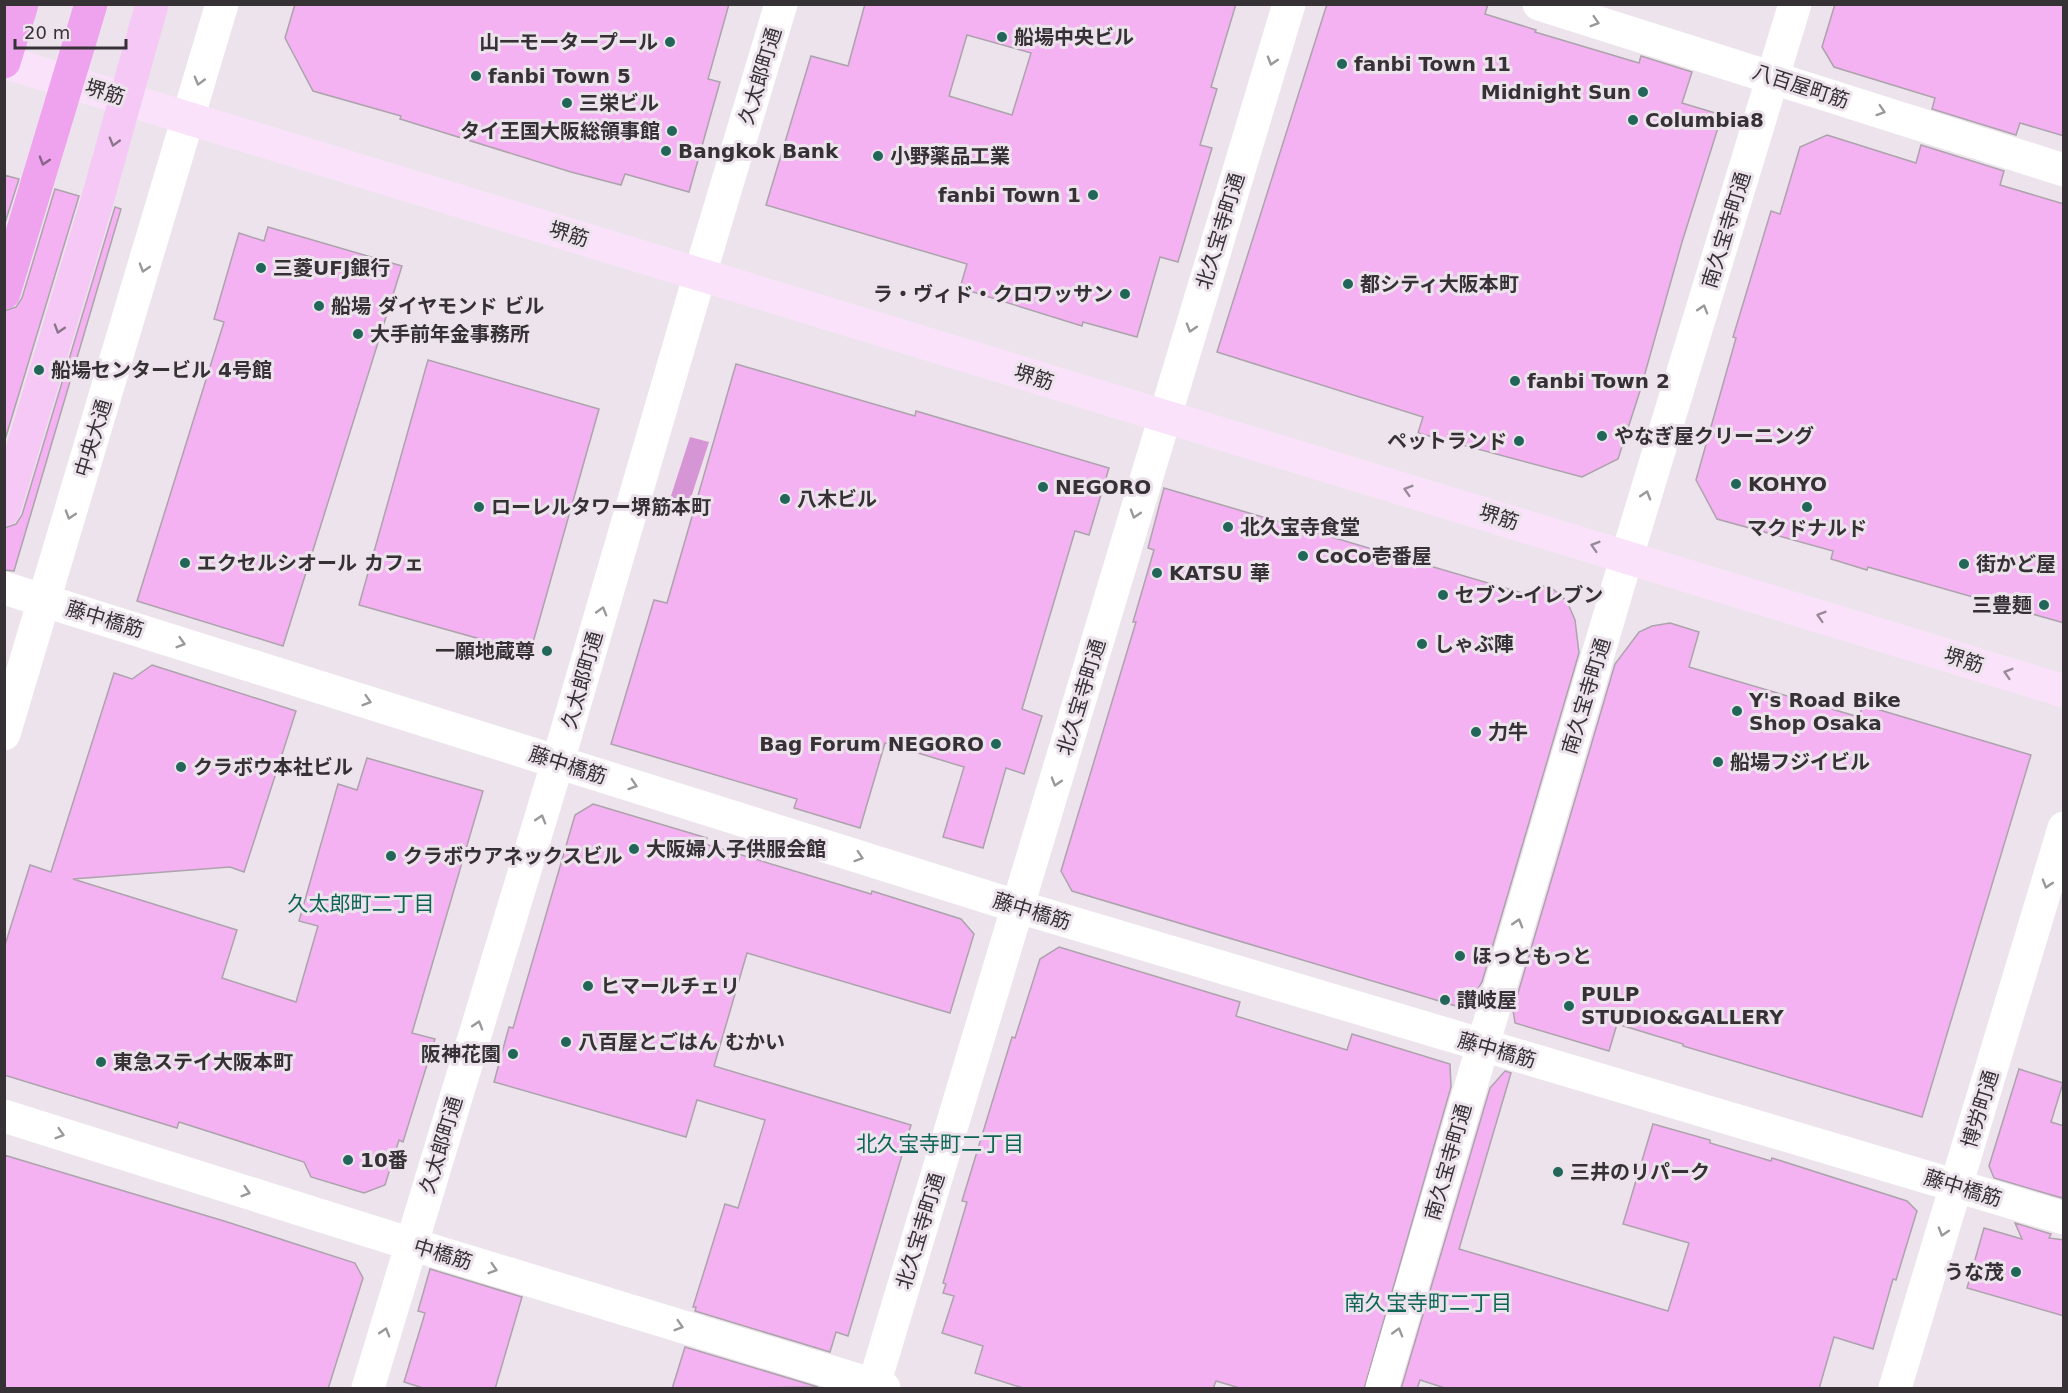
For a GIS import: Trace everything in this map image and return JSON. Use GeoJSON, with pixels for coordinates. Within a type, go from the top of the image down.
{"type":"FeatureCollection","features":[{"type":"Feature","properties":{"kind":"highway"},"geometry":{"type":"LineString","coordinates":[[4,62],[22,4]]}},
{"type":"Feature","properties":{"kind":"highway"},"geometry":{"type":"LineString","coordinates":[[4,293],[92,4]]}},
{"type":"Feature","properties":{"kind":"main road"},"geometry":{"type":"LineString","coordinates":[[4,510],[93,216],[152,4]]}},
{"type":"Feature","properties":{"kind":"main road","name":"堺筋"},"geometry":{"type":"LineString","coordinates":[[4,62],[2064,691]]}},
{"type":"Feature","properties":{"kind":"street","name":"中央大通"},"geometry":{"type":"LineString","coordinates":[[4,734],[222,4]]}},
{"type":"Feature","properties":{"kind":"street","name":"久太郎町通"},"geometry":{"type":"LineString","coordinates":[[368,1389],[558,761],[781,4]]}},
{"type":"Feature","properties":{"kind":"street","name":"北久宝寺町通"},"geometry":{"type":"LineString","coordinates":[[877,1388],[1288,4]]}},
{"type":"Feature","properties":{"kind":"street","name":"八百屋町筋"},"geometry":{"type":"LineString","coordinates":[[1539,4],[2064,170]]}},
{"type":"Feature","properties":{"kind":"street","name":"南久宝寺町通"},"geometry":{"type":"LineString","coordinates":[[1382,1389],[1627,556],[1795,4]]}},
{"type":"Feature","properties":{"kind":"street","name":"藤中橋筋"},"geometry":{"type":"LineString","coordinates":[[4,588],[1018,907],[2064,1218]]}},
{"type":"Feature","properties":{"kind":"street","name":"博労町通"},"geometry":{"type":"LineString","coordinates":[[1895,1389],[2064,828]]}},
{"type":"Feature","properties":{"kind":"street","name":"中橋筋"},"geometry":{"type":"LineString","coordinates":[[4,1116],[877,1388]]}},
{"type":"Feature","properties":{"kind":"shaded area"},"geometry":{"type":"Polygon","coordinates":[[[690,437],[709,442],[687,510],[668,505],[690,437]]]}},
{"type":"Feature","properties":{"kind":"building"},"geometry":{"type":"Polygon","coordinates":[[[295,4],[729,4],[708,79],[720,82],[689,192],[625,174],[621,185],[571,172],[400,119],[401,116],[313,91],[285,38],[295,4]]]}},
{"type":"Feature","properties":{"kind":"building"},"geometry":{"type":"Polygon","coordinates":[[[865,4],[1236,4],[1211,87],[1217,89],[1200,145],[1212,148],[1178,262],[1160,257],[1137,337],[1083,322],[1082,326],[960,288],[967,264],[766,205],[811,56],[848,66],[865,4]],[[967,35],[949,96],[1012,115],[1031,53],[967,35]]]}},
{"type":"Feature","properties":{"kind":"building"},"geometry":{"type":"Polygon","coordinates":[[[1327,4],[1488,4],[1485,14],[1536,30],[1535,32],[1639,63],[1641,56],[1692,72],[1682,103],[1722,115],[1618,459],[1582,477],[1418,433],[1423,417],[1217,352],[1327,4]]]}},
{"type":"Feature","properties":{"kind":"building"},"geometry":{"type":"Polygon","coordinates":[[[1835,4],[2064,4],[2064,136],[2020,123],[2016,135],[1932,109],[1935,98],[1834,67],[1822,47],[1835,4]]]}},
{"type":"Feature","properties":{"kind":"building"},"geometry":{"type":"Polygon","coordinates":[[[1827,135],[1916,163],[1921,145],[2004,171],[2000,185],[2064,204],[2064,623],[1868,567],[1867,570],[1831,559],[1833,551],[1717,519],[1696,480],[1736,338],[1733,337],[1771,211],[1780,214],[1800,147],[1827,135]]]}},
{"type":"Feature","properties":{"kind":"building"},"geometry":{"type":"Polygon","coordinates":[[[4,175],[19,179],[4,226],[4,175]]]}},
{"type":"Feature","properties":{"kind":"building"},"geometry":{"type":"Polygon","coordinates":[[[55,189],[79,196],[4,443],[4,311],[16,307],[22,298],[55,189]]]}},
{"type":"Feature","properties":{"kind":"building"},"geometry":{"type":"Polygon","coordinates":[[[115,207],[121,209],[14,571],[4,570],[4,528],[16,524],[22,515],[115,207]]]}},
{"type":"Feature","properties":{"kind":"building"},"geometry":{"type":"Polygon","coordinates":[[[268,227],[402,266],[283,646],[137,601],[224,322],[214,319],[239,233],[264,241],[268,227]]]}},
{"type":"Feature","properties":{"kind":"building","name":"ローレルタワー堺筋本町"},"geometry":{"type":"Polygon","coordinates":[[[428,360],[599,409],[530,653],[359,605],[428,360]]]}},
{"type":"Feature","properties":{"kind":"building"},"geometry":{"type":"Polygon","coordinates":[[[736,364],[915,416],[916,411],[1109,468],[1089,535],[1075,531],[1022,709],[1042,716],[1024,774],[1006,768],[983,848],[943,837],[964,767],[885,743],[860,828],[794,808],[797,799],[611,744],[654,600],[667,603],[736,364]]]}},
{"type":"Feature","properties":{"kind":"building"},"geometry":{"type":"Polygon","coordinates":[[[1164,488],[1522,593],[1540,586],[1550,587],[1563,597],[1569,606],[1575,620],[1579,653],[1482,982],[1466,1009],[1072,891],[1061,871],[1136,622],[1133,622],[1154,550],[1148,548],[1164,488]]]}},
{"type":"Feature","properties":{"kind":"building"},"geometry":{"type":"Polygon","coordinates":[[[1670,623],[1699,632],[1689,667],[1859,717],[1863,705],[2031,755],[1922,1117],[1617,1024],[1609,1051],[1515,1023],[1513,1010],[1615,664],[1639,632],[1652,626],[1670,623]]]}},
{"type":"Feature","properties":{"kind":"building"},"geometry":{"type":"Polygon","coordinates":[[[152,665],[296,711],[244,872],[230,867],[73,879],[237,930],[222,978],[296,1002],[318,926],[299,921],[338,784],[357,790],[367,758],[483,791],[412,1033],[435,1039],[403,1142],[399,1140],[385,1185],[364,1193],[311,1177],[304,1162],[179,1122],[177,1128],[4,1075],[4,948],[30,865],[51,872],[114,673],[132,679],[152,665]]]}},
{"type":"Feature","properties":{"kind":"building"},"geometry":{"type":"Polygon","coordinates":[[[593,804],[707,838],[705,844],[871,894],[872,891],[961,919],[974,934],[950,1013],[747,953],[714,1066],[911,1125],[848,1336],[836,1332],[830,1352],[695,1311],[696,1307],[693,1307],[725,1204],[738,1208],[765,1120],[697,1100],[686,1137],[494,1082],[509,1027],[513,1028],[575,815],[593,804]]]}},
{"type":"Feature","properties":{"kind":"building"},"geometry":{"type":"Polygon","coordinates":[[[1059,947],[1240,1002],[1236,1016],[1347,1050],[1352,1034],[1450,1064],[1451,1087],[1364,1389],[1243,1389],[1216,1381],[1213,1389],[1026,1389],[975,1373],[983,1346],[942,1333],[954,1296],[943,1293],[946,1284],[943,1283],[967,1202],[962,1201],[1012,1037],[1015,1038],[1040,959],[1059,947]]]}},
{"type":"Feature","properties":{"kind":"building"},"geometry":{"type":"Polygon","coordinates":[[[2019,1069],[2063,1083],[2051,1122],[2064,1126],[2064,1191],[2062,1198],[1994,1178],[1989,1166],[2019,1069]]]}},
{"type":"Feature","properties":{"kind":"building"},"geometry":{"type":"Polygon","coordinates":[[[1505,1071],[1511,1073],[1459,1249],[1668,1311],[1689,1243],[1623,1224],[1653,1124],[1771,1161],[1772,1158],[1907,1201],[1917,1211],[1896,1280],[1893,1279],[1873,1349],[1834,1337],[1819,1389],[1448,1389],[1420,1380],[1417,1389],[1401,1389],[1490,1088],[1505,1071]]]}},
{"type":"Feature","properties":{"kind":"building"},"geometry":{"type":"Polygon","coordinates":[[[4,1155],[355,1263],[363,1278],[328,1389],[4,1389],[4,1155]]]}},
{"type":"Feature","properties":{"kind":"building"},"geometry":{"type":"Polygon","coordinates":[[[2015,1223],[2051,1234],[2049,1238],[2064,1240],[2064,1316],[1967,1288],[1984,1228],[2022,1239],[2015,1223]]]}},
{"type":"Feature","properties":{"kind":"building"},"geometry":{"type":"Polygon","coordinates":[[[430,1269],[522,1297],[495,1389],[426,1389],[404,1382],[425,1313],[418,1311],[430,1269]]]}},
{"type":"Feature","properties":{"kind":"building"},"geometry":{"type":"Polygon","coordinates":[[[685,1347],[818,1387],[672,1389],[685,1347]]]}},
{"type":"Feature","properties":{"kind":"place","name":"船場中央ビル"},"geometry":{"type":"Point","coordinates":[1002,37]}},
{"type":"Feature","properties":{"kind":"place","name":"山一モータープール"},"geometry":{"type":"Point","coordinates":[670,42]}},
{"type":"Feature","properties":{"kind":"place","name":"fanbi Town 11"},"geometry":{"type":"Point","coordinates":[1342,64]}},
{"type":"Feature","properties":{"kind":"place","name":"fanbi Town 5"},"geometry":{"type":"Point","coordinates":[476,76]}},
{"type":"Feature","properties":{"kind":"place","name":"Midnight Sun"},"geometry":{"type":"Point","coordinates":[1643,92]}},
{"type":"Feature","properties":{"kind":"place","name":"三栄ビル"},"geometry":{"type":"Point","coordinates":[567,103]}},
{"type":"Feature","properties":{"kind":"place","name":"Columbia8"},"geometry":{"type":"Point","coordinates":[1633,120]}},
{"type":"Feature","properties":{"kind":"place","name":"タイ王国大阪総領事館"},"geometry":{"type":"Point","coordinates":[672,131]}},
{"type":"Feature","properties":{"kind":"place","name":"Bangkok Bank"},"geometry":{"type":"Point","coordinates":[666,151]}},
{"type":"Feature","properties":{"kind":"place","name":"小野薬品工業"},"geometry":{"type":"Point","coordinates":[878,156]}},
{"type":"Feature","properties":{"kind":"place","name":"fanbi Town 1"},"geometry":{"type":"Point","coordinates":[1093,195]}},
{"type":"Feature","properties":{"kind":"place","name":"三菱UFJ銀行"},"geometry":{"type":"Point","coordinates":[261,268]}},
{"type":"Feature","properties":{"kind":"place","name":"都シティ大阪本町"},"geometry":{"type":"Point","coordinates":[1348,284]}},
{"type":"Feature","properties":{"kind":"place","name":"ラ・ヴィド・クロワッサン"},"geometry":{"type":"Point","coordinates":[1125,294]}},
{"type":"Feature","properties":{"kind":"place","name":"船場 ダイヤモンド ビル"},"geometry":{"type":"Point","coordinates":[319,306]}},
{"type":"Feature","properties":{"kind":"place","name":"大手前年金事務所"},"geometry":{"type":"Point","coordinates":[358,334]}},
{"type":"Feature","properties":{"kind":"place","name":"船場センタービル 4号館"},"geometry":{"type":"Point","coordinates":[39,370]}},
{"type":"Feature","properties":{"kind":"place","name":"fanbi Town 2"},"geometry":{"type":"Point","coordinates":[1515,381]}},
{"type":"Feature","properties":{"kind":"place","name":"やなぎ屋クリーニング"},"geometry":{"type":"Point","coordinates":[1602,436]}},
{"type":"Feature","properties":{"kind":"place","name":"ペットランド"},"geometry":{"type":"Point","coordinates":[1519,441]}},
{"type":"Feature","properties":{"kind":"place","name":"KOHYO"},"geometry":{"type":"Point","coordinates":[1736,484]}},
{"type":"Feature","properties":{"kind":"place","name":"NEGORO"},"geometry":{"type":"Point","coordinates":[1043,487]}},
{"type":"Feature","properties":{"kind":"place","name":"八木ビル"},"geometry":{"type":"Point","coordinates":[785,499]}},
{"type":"Feature","properties":{"kind":"place","name":"ローレルタワー堺筋本町"},"geometry":{"type":"Point","coordinates":[479,507]}},
{"type":"Feature","properties":{"kind":"place","name":"マクドナルド"},"geometry":{"type":"Point","coordinates":[1807,507]}},
{"type":"Feature","properties":{"kind":"place","name":"北久宝寺食堂"},"geometry":{"type":"Point","coordinates":[1228,527]}},
{"type":"Feature","properties":{"kind":"place","name":"CoCo壱番屋"},"geometry":{"type":"Point","coordinates":[1303,556]}},
{"type":"Feature","properties":{"kind":"place","name":"エクセルシオール カフェ"},"geometry":{"type":"Point","coordinates":[185,563]}},
{"type":"Feature","properties":{"kind":"place","name":"街かど屋"},"geometry":{"type":"Point","coordinates":[1964,564]}},
{"type":"Feature","properties":{"kind":"place","name":"KATSU 華"},"geometry":{"type":"Point","coordinates":[1157,573]}},
{"type":"Feature","properties":{"kind":"place","name":"セブン-イレブン"},"geometry":{"type":"Point","coordinates":[1443,595]}},
{"type":"Feature","properties":{"kind":"place","name":"三豊麺"},"geometry":{"type":"Point","coordinates":[2044,605]}},
{"type":"Feature","properties":{"kind":"place","name":"しゃぶ陣"},"geometry":{"type":"Point","coordinates":[1422,644]}},
{"type":"Feature","properties":{"kind":"place","name":"一願地蔵尊"},"geometry":{"type":"Point","coordinates":[547,651]}},
{"type":"Feature","properties":{"kind":"place","name":"Y's Road Bike Shop Osaka"},"geometry":{"type":"Point","coordinates":[1737,711]}},
{"type":"Feature","properties":{"kind":"place","name":"力牛"},"geometry":{"type":"Point","coordinates":[1476,732]}},
{"type":"Feature","properties":{"kind":"place","name":"Bag Forum NEGORO"},"geometry":{"type":"Point","coordinates":[996,744]}},
{"type":"Feature","properties":{"kind":"place","name":"船場フジイビル"},"geometry":{"type":"Point","coordinates":[1718,762]}},
{"type":"Feature","properties":{"kind":"place","name":"クラボウ本社ビル"},"geometry":{"type":"Point","coordinates":[181,767]}},
{"type":"Feature","properties":{"kind":"place","name":"大阪婦人子供服会館"},"geometry":{"type":"Point","coordinates":[634,849]}},
{"type":"Feature","properties":{"kind":"place","name":"クラボウアネックスビル"},"geometry":{"type":"Point","coordinates":[391,856]}},
{"type":"Feature","properties":{"kind":"place","name":"ほっともっと"},"geometry":{"type":"Point","coordinates":[1460,956]}},
{"type":"Feature","properties":{"kind":"place","name":"ヒマールチェリ"},"geometry":{"type":"Point","coordinates":[588,986]}},
{"type":"Feature","properties":{"kind":"place","name":"讃岐屋"},"geometry":{"type":"Point","coordinates":[1445,1000]}},
{"type":"Feature","properties":{"kind":"place","name":"PULP STUDIO&GALLERY"},"geometry":{"type":"Point","coordinates":[1569,1006]}},
{"type":"Feature","properties":{"kind":"place","name":"八百屋とごはん むかい"},"geometry":{"type":"Point","coordinates":[566,1042]}},
{"type":"Feature","properties":{"kind":"place","name":"阪神花園"},"geometry":{"type":"Point","coordinates":[513,1054]}},
{"type":"Feature","properties":{"kind":"place","name":"東急ステイ大阪本町"},"geometry":{"type":"Point","coordinates":[101,1062]}},
{"type":"Feature","properties":{"kind":"place","name":"10番"},"geometry":{"type":"Point","coordinates":[348,1160]}},
{"type":"Feature","properties":{"kind":"place","name":"三井のリパーク"},"geometry":{"type":"Point","coordinates":[1558,1172]}},
{"type":"Feature","properties":{"kind":"place","name":"うな茂"},"geometry":{"type":"Point","coordinates":[2016,1272]}},
{"type":"Feature","properties":{"kind":"district","name":"久太郎町二丁目"},"geometry":{"type":"Point","coordinates":[361,904]}},
{"type":"Feature","properties":{"kind":"district","name":"北久宝寺町二丁目"},"geometry":{"type":"Point","coordinates":[940,1144]}},
{"type":"Feature","properties":{"kind":"district","name":"南久宝寺町二丁目"},"geometry":{"type":"Point","coordinates":[1428,1303]}}]}
